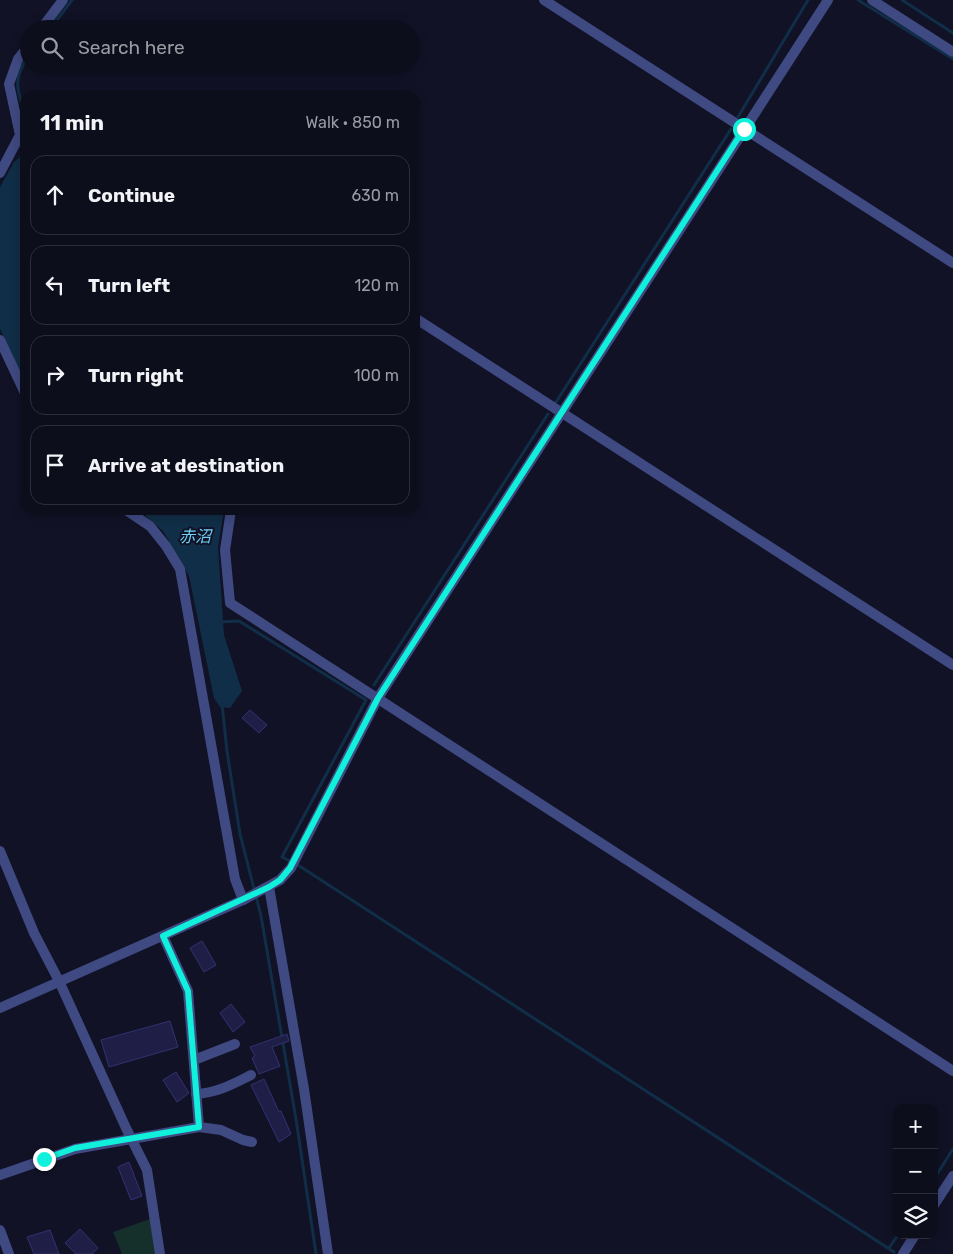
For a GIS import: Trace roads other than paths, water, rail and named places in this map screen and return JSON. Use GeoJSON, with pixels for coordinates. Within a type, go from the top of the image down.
{"type":"FeatureCollection","features":[{"type":"Feature","properties":{"kind":"street"},"geometry":{"type":"LineString","coordinates":[[48,20],[63,0]]}},
{"type":"Feature","properties":{"kind":"street"},"geometry":{"type":"LineString","coordinates":[[544,0],[953,263]]}},
{"type":"Feature","properties":{"kind":"street"},"geometry":{"type":"LineString","coordinates":[[0,1008],[247,898],[280,880],[293,864],[378,698],[828,0]]}},
{"type":"Feature","properties":{"kind":"street"},"geometry":{"type":"LineString","coordinates":[[872,0],[953,52]]}},
{"type":"Feature","properties":{"kind":"street"},"geometry":{"type":"LineString","coordinates":[[0,173],[20,135],[9,84],[20,56]]}},
{"type":"Feature","properties":{"kind":"street"},"geometry":{"type":"LineString","coordinates":[[11,153],[20,149]]}},
{"type":"Feature","properties":{"kind":"street"},"geometry":{"type":"LineString","coordinates":[[420,321],[953,665]]}},
{"type":"Feature","properties":{"kind":"street"},"geometry":{"type":"LineString","coordinates":[[0,340],[20,382]]}},
{"type":"Feature","properties":{"kind":"street"},"geometry":{"type":"LineString","coordinates":[[134,515],[150,526],[166,546],[180,569],[235,879],[247,898]]}},
{"type":"Feature","properties":{"kind":"street"},"geometry":{"type":"LineString","coordinates":[[231,515],[225,550],[230,603],[953,1071]]}},
{"type":"Feature","properties":{"kind":"street"},"geometry":{"type":"LineString","coordinates":[[0,851],[34,933],[59,981],[147,1170],[160,1254]]}},
{"type":"Feature","properties":{"kind":"street"},"geometry":{"type":"LineString","coordinates":[[267,888],[304,1089],[328,1254]]}},
{"type":"Feature","properties":{"kind":"street"},"geometry":{"type":"LineString","coordinates":[[163,936],[188,991],[199,1127]]}},
{"type":"Feature","properties":{"kind":"street"},"geometry":{"type":"LineString","coordinates":[[194,1060],[235,1044]]}},
{"type":"Feature","properties":{"kind":"street"},"geometry":{"type":"LineString","coordinates":[[196,1094],[210,1093],[251,1075]]}},
{"type":"Feature","properties":{"kind":"street"},"geometry":{"type":"LineString","coordinates":[[0,1174],[75,1148],[199,1127],[222,1130],[252,1142]]}},
{"type":"Feature","properties":{"kind":"street"},"geometry":{"type":"LineString","coordinates":[[938,1199],[953,1176]]}},
{"type":"Feature","properties":{"kind":"street"},"geometry":{"type":"LineString","coordinates":[[0,1230],[9,1254]]}},
{"type":"Feature","properties":{"kind":"street"},"geometry":{"type":"LineString","coordinates":[[903,1254],[912,1239]]}},
{"type":"Feature","properties":{"kind":"water"},"geometry":{"type":"Polygon","coordinates":[[[20,157],[20,372],[0,329],[0,187],[14,162],[20,157]]]}},
{"type":"Feature","properties":{"kind":"water","name":"赤沼"},"geometry":{"type":"Polygon","coordinates":[[[145,515],[223,515],[218,547],[224,635],[242,691],[230,708],[220,707],[214,698],[189,576],[163,531],[145,515]]]}},
{"type":"Feature","properties":{"kind":"waterway"},"geometry":{"type":"LineString","coordinates":[[57,20],[72,0]]}},
{"type":"Feature","properties":{"kind":"waterway"},"geometry":{"type":"LineString","coordinates":[[738,117],[808,0]]}},
{"type":"Feature","properties":{"kind":"waterway"},"geometry":{"type":"LineString","coordinates":[[858,0],[953,59]]}},
{"type":"Feature","properties":{"kind":"waterway"},"geometry":{"type":"LineString","coordinates":[[902,0],[953,33]]}},
{"type":"Feature","properties":{"kind":"waterway"},"geometry":{"type":"LineString","coordinates":[[20,71],[18,91],[20,98]]}},
{"type":"Feature","properties":{"kind":"waterway"},"geometry":{"type":"LineString","coordinates":[[556,402],[731,129]]}},
{"type":"Feature","properties":{"kind":"waterway"},"geometry":{"type":"LineString","coordinates":[[374,685],[548,414]]}},
{"type":"Feature","properties":{"kind":"waterway"},"geometry":{"type":"LineString","coordinates":[[220,622],[239,621],[366,700],[282,857],[301,867],[894,1252]]}},
{"type":"Feature","properties":{"kind":"waterway"},"geometry":{"type":"LineString","coordinates":[[222,704],[240,834],[261,916],[296,1119],[316,1254]]}},
{"type":"Feature","properties":{"kind":"waterway"},"geometry":{"type":"LineString","coordinates":[[938,1173],[953,1149]]}},
{"type":"Feature","properties":{"kind":"waterway"},"geometry":{"type":"LineString","coordinates":[[889,1248],[895,1239]]}}]}
